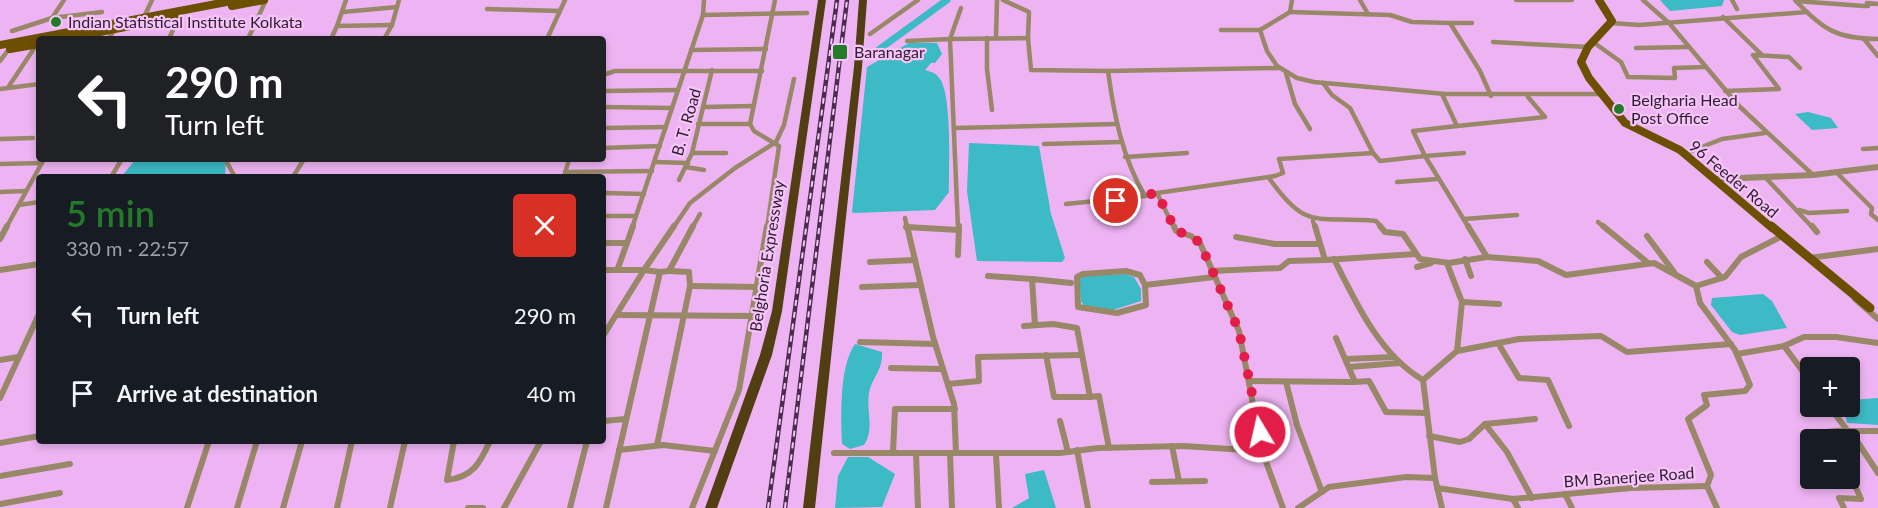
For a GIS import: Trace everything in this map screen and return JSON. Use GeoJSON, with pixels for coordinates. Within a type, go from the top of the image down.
{"type":"FeatureCollection","features":[{"type":"Feature","properties":{"kind":"highway","name":"Belghoria Expressway"},"geometry":{"type":"LineString","coordinates":[[711,508],[772,333],[822,0]]}},
{"type":"Feature","properties":{"kind":"highway"},"geometry":{"type":"LineString","coordinates":[[809,508],[858,67],[863,0]]}},
{"type":"Feature","properties":{"kind":"main road"},"geometry":{"type":"LineString","coordinates":[[77,36],[144,17],[237,0]]}},
{"type":"Feature","properties":{"kind":"main road"},"geometry":{"type":"LineString","coordinates":[[55,36],[265,0]]}},
{"type":"Feature","properties":{"kind":"main road"},"geometry":{"type":"LineString","coordinates":[[1591,45],[1611,22],[1612,17],[1599,0]]}},
{"type":"Feature","properties":{"kind":"main road"},"geometry":{"type":"LineString","coordinates":[[0,45],[36,39]]}},
{"type":"Feature","properties":{"kind":"main road"},"geometry":{"type":"LineString","coordinates":[[0,51],[36,44]]}},
{"type":"Feature","properties":{"kind":"main road","name":"96 Feeder Road"},"geometry":{"type":"LineString","coordinates":[[1591,45],[1581,62],[1589,78],[1625,123],[1684,154],[1718,179],[1807,258],[1853,295],[1874,308]]}},
{"type":"Feature","properties":{"kind":"street"},"geometry":{"type":"LineString","coordinates":[[52,18],[64,0]]}},
{"type":"Feature","properties":{"kind":"street"},"geometry":{"type":"LineString","coordinates":[[144,17],[152,0]]}},
{"type":"Feature","properties":{"kind":"street"},"geometry":{"type":"LineString","coordinates":[[249,36],[265,0]]}},
{"type":"Feature","properties":{"kind":"street"},"geometry":{"type":"LineString","coordinates":[[332,36],[346,0]]}},
{"type":"Feature","properties":{"kind":"street"},"geometry":{"type":"LineString","coordinates":[[386,36],[392,25],[399,0]]}},
{"type":"Feature","properties":{"kind":"street"},"geometry":{"type":"LineString","coordinates":[[548,36],[565,0]]}},
{"type":"Feature","properties":{"kind":"street"},"geometry":{"type":"LineString","coordinates":[[621,269],[627,243],[703,15],[704,0]]}},
{"type":"Feature","properties":{"kind":"street"},"geometry":{"type":"LineString","coordinates":[[750,124],[775,0]]}},
{"type":"Feature","properties":{"kind":"street"},"geometry":{"type":"LineString","coordinates":[[870,34],[918,0]]}},
{"type":"Feature","properties":{"kind":"street"},"geometry":{"type":"LineString","coordinates":[[996,38],[997,0]]}},
{"type":"Feature","properties":{"kind":"street"},"geometry":{"type":"LineString","coordinates":[[1003,0],[1029,12],[1028,39],[1031,70],[1279,68]]}},
{"type":"Feature","properties":{"kind":"street"},"geometry":{"type":"LineString","coordinates":[[1290,12],[1292,0]]}},
{"type":"Feature","properties":{"kind":"street"},"geometry":{"type":"LineString","coordinates":[[1360,0],[1368,14]]}},
{"type":"Feature","properties":{"kind":"street"},"geometry":{"type":"LineString","coordinates":[[1516,0],[1572,0]]}},
{"type":"Feature","properties":{"kind":"street"},"geometry":{"type":"LineString","coordinates":[[1643,0],[1669,23],[1725,91],[1765,133],[1813,176]]}},
{"type":"Feature","properties":{"kind":"street"},"geometry":{"type":"LineString","coordinates":[[1732,0],[1737,9]]}},
{"type":"Feature","properties":{"kind":"street"},"geometry":{"type":"LineString","coordinates":[[1796,0],[1864,6],[1868,6],[1867,3],[1878,4]]}},
{"type":"Feature","properties":{"kind":"street"},"geometry":{"type":"LineString","coordinates":[[1796,0],[1827,32],[1864,39],[1878,39]]}},
{"type":"Feature","properties":{"kind":"street"},"geometry":{"type":"LineString","coordinates":[[343,12],[396,7]]}},
{"type":"Feature","properties":{"kind":"street"},"geometry":{"type":"LineString","coordinates":[[958,255],[959,230],[950,39],[961,8]]}},
{"type":"Feature","properties":{"kind":"street"},"geometry":{"type":"LineString","coordinates":[[486,9],[560,11]]}},
{"type":"Feature","properties":{"kind":"street"},"geometry":{"type":"LineString","coordinates":[[12,31],[52,18],[102,12]]}},
{"type":"Feature","properties":{"kind":"street"},"geometry":{"type":"LineString","coordinates":[[1221,30],[1260,30],[1290,12],[1320,15],[1390,15],[1412,22],[1472,23]]}},
{"type":"Feature","properties":{"kind":"street"},"geometry":{"type":"LineString","coordinates":[[1611,22],[1638,25],[1806,12]]}},
{"type":"Feature","properties":{"kind":"street"},"geometry":{"type":"LineString","coordinates":[[703,15],[807,13]]}},
{"type":"Feature","properties":{"kind":"street"},"geometry":{"type":"LineString","coordinates":[[170,36],[178,16]]}},
{"type":"Feature","properties":{"kind":"street"},"geometry":{"type":"LineString","coordinates":[[1723,18],[1762,56]]}},
{"type":"Feature","properties":{"kind":"street"},"geometry":{"type":"LineString","coordinates":[[1450,23],[1480,71],[1491,96]]}},
{"type":"Feature","properties":{"kind":"street"},"geometry":{"type":"LineString","coordinates":[[337,26],[392,25]]}},
{"type":"Feature","properties":{"kind":"street"},"geometry":{"type":"LineString","coordinates":[[110,36],[116,26]]}},
{"type":"Feature","properties":{"kind":"street"},"geometry":{"type":"LineString","coordinates":[[1260,30],[1263,42],[1279,68],[1298,78],[1323,83],[1491,96],[1602,94]]}},
{"type":"Feature","properties":{"kind":"street"},"geometry":{"type":"LineString","coordinates":[[987,38],[987,69],[992,110]]}},
{"type":"Feature","properties":{"kind":"street"},"geometry":{"type":"LineString","coordinates":[[907,42],[987,38],[1028,39]]}},
{"type":"Feature","properties":{"kind":"street"},"geometry":{"type":"LineString","coordinates":[[1864,39],[1878,56]]}},
{"type":"Feature","properties":{"kind":"street"},"geometry":{"type":"LineString","coordinates":[[1493,42],[1591,45],[1621,62],[1628,77],[1675,78],[1674,68],[1705,67]]}},
{"type":"Feature","properties":{"kind":"street"},"geometry":{"type":"LineString","coordinates":[[9,86],[36,47]]}},
{"type":"Feature","properties":{"kind":"street"},"geometry":{"type":"LineString","coordinates":[[1636,48],[1688,47]]}},
{"type":"Feature","properties":{"kind":"street"},"geometry":{"type":"LineString","coordinates":[[0,61],[9,49]]}},
{"type":"Feature","properties":{"kind":"street"},"geometry":{"type":"LineString","coordinates":[[691,50],[766,49]]}},
{"type":"Feature","properties":{"kind":"street"},"geometry":{"type":"LineString","coordinates":[[1725,91],[1779,89],[1752,56],[1789,57],[1800,68]]}},
{"type":"Feature","properties":{"kind":"street"},"geometry":{"type":"LineString","coordinates":[[606,74],[615,71],[684,70]]}},
{"type":"Feature","properties":{"kind":"street","name":"B. T. Road"},"geometry":{"type":"LineString","coordinates":[[684,70],[762,71]]}},
{"type":"Feature","properties":{"kind":"street","name":"B. T. Road"},"geometry":{"type":"LineString","coordinates":[[680,180],[692,153],[712,70]]}},
{"type":"Feature","properties":{"kind":"street"},"geometry":{"type":"LineString","coordinates":[[1108,71],[1120,142],[1130,173],[1145,196]]}},
{"type":"Feature","properties":{"kind":"street"},"geometry":{"type":"LineString","coordinates":[[1286,73],[1295,104],[1310,129]]}},
{"type":"Feature","properties":{"kind":"street"},"geometry":{"type":"LineString","coordinates":[[606,332],[642,270],[690,203],[774,141],[784,125],[794,79]]}},
{"type":"Feature","properties":{"kind":"street"},"geometry":{"type":"LineString","coordinates":[[1323,83],[1332,95],[1350,108],[1373,153],[1380,161],[1464,153]]}},
{"type":"Feature","properties":{"kind":"street"},"geometry":{"type":"LineString","coordinates":[[0,89],[36,84]]}},
{"type":"Feature","properties":{"kind":"street"},"geometry":{"type":"LineString","coordinates":[[606,91],[677,90]]}},
{"type":"Feature","properties":{"kind":"street"},"geometry":{"type":"LineString","coordinates":[[1442,94],[1457,126]]}},
{"type":"Feature","properties":{"kind":"street"},"geometry":{"type":"LineString","coordinates":[[1487,257],[1438,179],[1413,131],[1449,129],[1457,126],[1545,117],[1528,97]]}},
{"type":"Feature","properties":{"kind":"street"},"geometry":{"type":"LineString","coordinates":[[704,107],[753,106]]}},
{"type":"Feature","properties":{"kind":"street"},"geometry":{"type":"LineString","coordinates":[[606,107],[672,108]]}},
{"type":"Feature","properties":{"kind":"street"},"geometry":{"type":"LineString","coordinates":[[692,508],[739,390],[758,287],[779,146],[758,133],[750,124],[698,124]]}},
{"type":"Feature","properties":{"kind":"street"},"geometry":{"type":"LineString","coordinates":[[954,128],[1116,124]]}},
{"type":"Feature","properties":{"kind":"street"},"geometry":{"type":"LineString","coordinates":[[606,128],[666,127]]}},
{"type":"Feature","properties":{"kind":"street"},"geometry":{"type":"LineString","coordinates":[[1684,154],[1716,141],[1765,133]]}},
{"type":"Feature","properties":{"kind":"street"},"geometry":{"type":"LineString","coordinates":[[0,139],[33,138]]}},
{"type":"Feature","properties":{"kind":"street"},"geometry":{"type":"LineString","coordinates":[[1044,144],[1120,142]]}},
{"type":"Feature","properties":{"kind":"street"},"geometry":{"type":"LineString","coordinates":[[606,147],[660,146]]}},
{"type":"Feature","properties":{"kind":"street"},"geometry":{"type":"LineString","coordinates":[[1863,149],[1878,148]]}},
{"type":"Feature","properties":{"kind":"street"},"geometry":{"type":"LineString","coordinates":[[692,153],[726,153]]}},
{"type":"Feature","properties":{"kind":"street"},"geometry":{"type":"LineString","coordinates":[[1125,157],[1187,153]]}},
{"type":"Feature","properties":{"kind":"street"},"geometry":{"type":"LineString","coordinates":[[1066,204],[1145,196],[1269,178],[1283,173],[1279,159],[1373,153]]}},
{"type":"Feature","properties":{"kind":"street"},"geometry":{"type":"LineString","coordinates":[[0,164],[36,161]]}},
{"type":"Feature","properties":{"kind":"street"},"geometry":{"type":"LineString","coordinates":[[0,239],[42,162]]}},
{"type":"Feature","properties":{"kind":"street"},"geometry":{"type":"LineString","coordinates":[[655,162],[687,165],[704,170]]}},
{"type":"Feature","properties":{"kind":"street"},"geometry":{"type":"LineString","coordinates":[[1718,179],[1813,176],[1878,167]]}},
{"type":"Feature","properties":{"kind":"street"},"geometry":{"type":"LineString","coordinates":[[587,174],[652,171]]}},
{"type":"Feature","properties":{"kind":"street"},"geometry":{"type":"LineString","coordinates":[[1836,172],[1872,208],[1871,214],[1878,220]]}},
{"type":"Feature","properties":{"kind":"street"},"geometry":{"type":"LineString","coordinates":[[1765,177],[1799,210],[1817,232]]}},
{"type":"Feature","properties":{"kind":"street"},"geometry":{"type":"LineString","coordinates":[[1269,178],[1291,209],[1313,221],[1376,220],[1385,232],[1403,234],[1415,254],[1420,259],[1432,263]]}},
{"type":"Feature","properties":{"kind":"street"},"geometry":{"type":"LineString","coordinates":[[1397,182],[1438,179]]}},
{"type":"Feature","properties":{"kind":"street"},"geometry":{"type":"LineString","coordinates":[[0,192],[26,191]]}},
{"type":"Feature","properties":{"kind":"street"},"geometry":{"type":"LineString","coordinates":[[606,193],[644,194]]}},
{"type":"Feature","properties":{"kind":"street"},"geometry":{"type":"LineString","coordinates":[[1157,193],[1176,231],[1191,236],[1200,243],[1239,331],[1262,451],[1284,508]]}},
{"type":"Feature","properties":{"kind":"street"},"geometry":{"type":"LineString","coordinates":[[19,205],[36,202]]}},
{"type":"Feature","properties":{"kind":"street"},"geometry":{"type":"LineString","coordinates":[[1799,210],[1809,213],[1847,211]]}},
{"type":"Feature","properties":{"kind":"street"},"geometry":{"type":"LineString","coordinates":[[669,271],[700,214]]}},
{"type":"Feature","properties":{"kind":"street"},"geometry":{"type":"LineString","coordinates":[[1464,219],[1517,215]]}},
{"type":"Feature","properties":{"kind":"street"},"geometry":{"type":"LineString","coordinates":[[606,216],[636,216]]}},
{"type":"Feature","properties":{"kind":"street"},"geometry":{"type":"LineString","coordinates":[[904,218],[935,344],[955,409],[952,508]]}},
{"type":"Feature","properties":{"kind":"street"},"geometry":{"type":"LineString","coordinates":[[1313,221],[1318,244],[1325,260]]}},
{"type":"Feature","properties":{"kind":"street"},"geometry":{"type":"LineString","coordinates":[[1598,222],[1647,262],[1675,273],[1696,285],[1722,278],[1734,269],[1741,257],[1756,247],[1782,236]]}},
{"type":"Feature","properties":{"kind":"street"},"geometry":{"type":"LineString","coordinates":[[906,227],[959,230]]}},
{"type":"Feature","properties":{"kind":"street"},"geometry":{"type":"LineString","coordinates":[[1647,236],[1675,273]]}},
{"type":"Feature","properties":{"kind":"street"},"geometry":{"type":"LineString","coordinates":[[1236,237],[1275,244],[1318,244]]}},
{"type":"Feature","properties":{"kind":"street"},"geometry":{"type":"LineString","coordinates":[[606,243],[627,243]]}},
{"type":"Feature","properties":{"kind":"street"},"geometry":{"type":"LineString","coordinates":[[1807,258],[1852,250],[1878,249]]}},
{"type":"Feature","properties":{"kind":"street"},"geometry":{"type":"LineString","coordinates":[[1211,271],[1280,268],[1289,261],[1415,254]]}},
{"type":"Feature","properties":{"kind":"street"},"geometry":{"type":"LineString","coordinates":[[1417,267],[1432,263],[1449,263],[1487,257],[1538,261],[1566,275],[1647,262]]}},
{"type":"Feature","properties":{"kind":"street"},"geometry":{"type":"LineString","coordinates":[[1334,259],[1369,324],[1412,376],[1423,380]]}},
{"type":"Feature","properties":{"kind":"street"},"geometry":{"type":"LineString","coordinates":[[1465,259],[1471,276]]}},
{"type":"Feature","properties":{"kind":"street"},"geometry":{"type":"LineString","coordinates":[[870,262],[915,260]]}},
{"type":"Feature","properties":{"kind":"street"},"geometry":{"type":"LineString","coordinates":[[1707,262],[1722,278]]}},
{"type":"Feature","properties":{"kind":"street"},"geometry":{"type":"LineString","coordinates":[[1449,263],[1450,275],[1462,302],[1457,351]]}},
{"type":"Feature","properties":{"kind":"street"},"geometry":{"type":"LineString","coordinates":[[0,270],[36,264]]}},
{"type":"Feature","properties":{"kind":"street"},"geometry":{"type":"LineString","coordinates":[[606,270],[689,273],[690,286],[686,317],[678,340],[657,445]]}},
{"type":"Feature","properties":{"kind":"street"},"geometry":{"type":"LineString","coordinates":[[1126,271],[1140,275],[1144,285],[1146,305],[1117,313],[1092,312],[1078,307],[1077,277],[1083,274],[1126,271]]}},
{"type":"Feature","properties":{"kind":"street"},"geometry":{"type":"LineString","coordinates":[[606,508],[660,272]]}},
{"type":"Feature","properties":{"kind":"street"},"geometry":{"type":"LineString","coordinates":[[988,276],[1071,283]]}},
{"type":"Feature","properties":{"kind":"street"},"geometry":{"type":"LineString","coordinates":[[1144,285],[1214,278]]}},
{"type":"Feature","properties":{"kind":"street"},"geometry":{"type":"LineString","coordinates":[[1032,279],[1035,325]]}},
{"type":"Feature","properties":{"kind":"street"},"geometry":{"type":"LineString","coordinates":[[862,287],[921,285]]}},
{"type":"Feature","properties":{"kind":"street"},"geometry":{"type":"LineString","coordinates":[[1696,285],[1695,294],[1701,305],[1737,354],[1784,346],[1804,337],[1836,337],[1878,343]]}},
{"type":"Feature","properties":{"kind":"street"},"geometry":{"type":"LineString","coordinates":[[690,286],[758,287]]}},
{"type":"Feature","properties":{"kind":"street"},"geometry":{"type":"LineString","coordinates":[[1853,295],[1858,304],[1878,319]]}},
{"type":"Feature","properties":{"kind":"street"},"geometry":{"type":"LineString","coordinates":[[1462,302],[1499,304]]}},
{"type":"Feature","properties":{"kind":"street"},"geometry":{"type":"LineString","coordinates":[[617,315],[752,316]]}},
{"type":"Feature","properties":{"kind":"street"},"geometry":{"type":"LineString","coordinates":[[0,398],[36,320]]}},
{"type":"Feature","properties":{"kind":"street"},"geometry":{"type":"LineString","coordinates":[[1024,326],[1053,324],[1077,328],[1090,397]]}},
{"type":"Feature","properties":{"kind":"street"},"geometry":{"type":"LineString","coordinates":[[1423,380],[1457,351],[1549,337],[1601,336],[1628,352],[1731,344]]}},
{"type":"Feature","properties":{"kind":"street"},"geometry":{"type":"LineString","coordinates":[[1336,338],[1355,382]]}},
{"type":"Feature","properties":{"kind":"street"},"geometry":{"type":"LineString","coordinates":[[860,342],[935,344]]}},
{"type":"Feature","properties":{"kind":"street"},"geometry":{"type":"LineString","coordinates":[[1498,343],[1519,378],[1548,380],[1569,426]]}},
{"type":"Feature","properties":{"kind":"street"},"geometry":{"type":"LineString","coordinates":[[1784,346],[1800,368]]}},
{"type":"Feature","properties":{"kind":"street","name":"BM Banerjee Road"},"geometry":{"type":"LineString","coordinates":[[1437,488],[1513,500],[1631,488],[1707,486],[1711,475],[1688,419],[1707,405],[1704,395],[1745,391],[1750,385],[1737,354]]}},
{"type":"Feature","properties":{"kind":"street"},"geometry":{"type":"LineString","coordinates":[[1046,355],[1054,397],[1100,396],[1109,448]]}},
{"type":"Feature","properties":{"kind":"street"},"geometry":{"type":"LineString","coordinates":[[948,384],[979,381],[978,357],[1082,355]]}},
{"type":"Feature","properties":{"kind":"street"},"geometry":{"type":"LineString","coordinates":[[0,360],[18,357]]}},
{"type":"Feature","properties":{"kind":"street"},"geometry":{"type":"LineString","coordinates":[[1346,359],[1394,357]]}},
{"type":"Feature","properties":{"kind":"street"},"geometry":{"type":"LineString","coordinates":[[1349,367],[1400,363]]}},
{"type":"Feature","properties":{"kind":"street"},"geometry":{"type":"LineString","coordinates":[[891,368],[942,369]]}},
{"type":"Feature","properties":{"kind":"street"},"geometry":{"type":"LineString","coordinates":[[1423,380],[1435,478],[1443,508]]}},
{"type":"Feature","properties":{"kind":"street"},"geometry":{"type":"LineString","coordinates":[[1250,381],[1369,381],[1386,412],[1427,413]]}},
{"type":"Feature","properties":{"kind":"street"},"geometry":{"type":"LineString","coordinates":[[1286,381],[1297,425],[1322,492]]}},
{"type":"Feature","properties":{"kind":"street"},"geometry":{"type":"LineString","coordinates":[[893,453],[895,409],[955,409]]}},
{"type":"Feature","properties":{"kind":"street"},"geometry":{"type":"LineString","coordinates":[[1838,417],[1847,429]]}},
{"type":"Feature","properties":{"kind":"street"},"geometry":{"type":"LineString","coordinates":[[606,421],[626,419]]}},
{"type":"Feature","properties":{"kind":"street"},"geometry":{"type":"LineString","coordinates":[[1430,436],[1460,442],[1469,439],[1485,424],[1535,419]]}},
{"type":"Feature","properties":{"kind":"street"},"geometry":{"type":"LineString","coordinates":[[1060,421],[1068,452]]}},
{"type":"Feature","properties":{"kind":"street"},"geometry":{"type":"LineString","coordinates":[[1485,424],[1507,452],[1532,498]]}},
{"type":"Feature","properties":{"kind":"street"},"geometry":{"type":"LineString","coordinates":[[1860,431],[1878,431]]}},
{"type":"Feature","properties":{"kind":"street"},"geometry":{"type":"LineString","coordinates":[[0,443],[36,437]]}},
{"type":"Feature","properties":{"kind":"street"},"geometry":{"type":"LineString","coordinates":[[187,508],[208,444]]}},
{"type":"Feature","properties":{"kind":"street"},"geometry":{"type":"LineString","coordinates":[[237,508],[256,444]]}},
{"type":"Feature","properties":{"kind":"street"},"geometry":{"type":"LineString","coordinates":[[283,508],[301,444]]}},
{"type":"Feature","properties":{"kind":"street"},"geometry":{"type":"LineString","coordinates":[[337,508],[351,444]]}},
{"type":"Feature","properties":{"kind":"street"},"geometry":{"type":"LineString","coordinates":[[390,508],[404,444]]}},
{"type":"Feature","properties":{"kind":"street"},"geometry":{"type":"LineString","coordinates":[[453,444],[447,480],[470,475],[488,444]]}},
{"type":"Feature","properties":{"kind":"street"},"geometry":{"type":"LineString","coordinates":[[504,508],[539,444]]}},
{"type":"Feature","properties":{"kind":"street"},"geometry":{"type":"LineString","coordinates":[[570,508],[586,444]]}},
{"type":"Feature","properties":{"kind":"street"},"geometry":{"type":"LineString","coordinates":[[619,450],[657,445],[715,451]]}},
{"type":"Feature","properties":{"kind":"street"},"geometry":{"type":"LineString","coordinates":[[834,453],[996,454],[1172,446],[1262,451]]}},
{"type":"Feature","properties":{"kind":"street"},"geometry":{"type":"LineString","coordinates":[[1172,446],[1179,481]]}},
{"type":"Feature","properties":{"kind":"street"},"geometry":{"type":"LineString","coordinates":[[1860,447],[1878,473]]}},
{"type":"Feature","properties":{"kind":"street"},"geometry":{"type":"LineString","coordinates":[[1077,450],[1088,508]]}},
{"type":"Feature","properties":{"kind":"street"},"geometry":{"type":"LineString","coordinates":[[916,453],[918,508]]}},
{"type":"Feature","properties":{"kind":"street"},"geometry":{"type":"LineString","coordinates":[[996,454],[999,508]]}},
{"type":"Feature","properties":{"kind":"street"},"geometry":{"type":"LineString","coordinates":[[0,476],[70,464]]}},
{"type":"Feature","properties":{"kind":"street"},"geometry":{"type":"LineString","coordinates":[[1298,508],[1329,487],[1406,477],[1435,478]]}},
{"type":"Feature","properties":{"kind":"street"},"geometry":{"type":"LineString","coordinates":[[1152,482],[1205,481]]}},
{"type":"Feature","properties":{"kind":"street"},"geometry":{"type":"LineString","coordinates":[[1707,486],[1718,508]]}},
{"type":"Feature","properties":{"kind":"street"},"geometry":{"type":"LineString","coordinates":[[1844,508],[1839,498],[1861,499],[1858,489]]}},
{"type":"Feature","properties":{"kind":"street"},"geometry":{"type":"LineString","coordinates":[[0,504],[60,494]]}},
{"type":"Feature","properties":{"kind":"street"},"geometry":{"type":"LineString","coordinates":[[1565,494],[1572,508]]}},
{"type":"Feature","properties":{"kind":"street"},"geometry":{"type":"LineString","coordinates":[[1513,500],[1518,508]]}},
{"type":"Feature","properties":{"kind":"street"},"geometry":{"type":"LineString","coordinates":[[468,508],[480,508]]}},
{"type":"Feature","properties":{"kind":"shaded area"},"geometry":{"type":"Polygon","coordinates":[[[1660,0],[1724,0],[1722,6],[1670,11],[1660,0]]]}},
{"type":"Feature","properties":{"kind":"shaded area"},"geometry":{"type":"Polygon","coordinates":[[[909,43],[937,43],[942,54],[925,70],[937,75],[944,88],[949,133],[949,192],[935,210],[854,213],[852,212],[867,67],[909,43]]]}},
{"type":"Feature","properties":{"kind":"shaded area"},"geometry":{"type":"Polygon","coordinates":[[[1808,112],[1831,118],[1838,128],[1812,130],[1795,114],[1808,112]]]}},
{"type":"Feature","properties":{"kind":"shaded area"},"geometry":{"type":"Polygon","coordinates":[[[969,143],[1039,146],[1051,214],[1065,258],[1062,262],[977,261],[967,191],[969,143]]]}},
{"type":"Feature","properties":{"kind":"shaded area"},"geometry":{"type":"Polygon","coordinates":[[[134,162],[226,162],[225,174],[124,174],[134,162]]]}},
{"type":"Feature","properties":{"kind":"shaded area"},"geometry":{"type":"Polygon","coordinates":[[[1125,274],[1134,277],[1141,289],[1141,301],[1113,310],[1084,306],[1081,301],[1079,280],[1084,276],[1125,274]]]}},
{"type":"Feature","properties":{"kind":"shaded area"},"geometry":{"type":"Polygon","coordinates":[[[1763,294],[1772,301],[1787,328],[1740,335],[1732,332],[1711,305],[1712,298],[1763,294]]]}},
{"type":"Feature","properties":{"kind":"shaded area"},"geometry":{"type":"Polygon","coordinates":[[[855,344],[882,352],[882,359],[869,393],[870,426],[867,439],[864,445],[850,449],[842,444],[841,406],[846,365],[855,344]]]}},
{"type":"Feature","properties":{"kind":"shaded area"},"geometry":{"type":"Polygon","coordinates":[[[1878,398],[1878,425],[1847,423],[1846,417],[1860,417],[1860,399],[1878,398]]]}},
{"type":"Feature","properties":{"kind":"shaded area"},"geometry":{"type":"Polygon","coordinates":[[[848,457],[868,457],[895,474],[882,507],[835,508],[838,476],[848,457]]]}},
{"type":"Feature","properties":{"kind":"shaded area"},"geometry":{"type":"Polygon","coordinates":[[[1044,470],[1056,508],[1012,508],[1029,498],[1025,474],[1044,470]]]}},
{"type":"Feature","properties":{"kind":"waterway"},"geometry":{"type":"LineString","coordinates":[[870,56],[947,0]]}},
{"type":"Feature","properties":{"kind":"railway"},"geometry":{"type":"LineString","coordinates":[[768,508],[837,0]]}},
{"type":"Feature","properties":{"kind":"railway"},"geometry":{"type":"LineString","coordinates":[[785,508],[847,0]]}},
{"type":"Feature","properties":{"kind":"place","name":"Indian Statistical Institute Kolkata"},"geometry":{"type":"Point","coordinates":[56,22]}},
{"type":"Feature","properties":{"kind":"place","name":"Baranagar"},"geometry":{"type":"Point","coordinates":[840,52]}},
{"type":"Feature","properties":{"kind":"place","name":"Belgharia Head Post Office"},"geometry":{"type":"Point","coordinates":[1619,109]}},
{"type":"Feature","properties":{"kind":"route"},"geometry":{"type":"LineString","coordinates":[[1116,201],[1157,193],[1176,231],[1191,236],[1200,243],[1239,331],[1260,432]]}}]}
